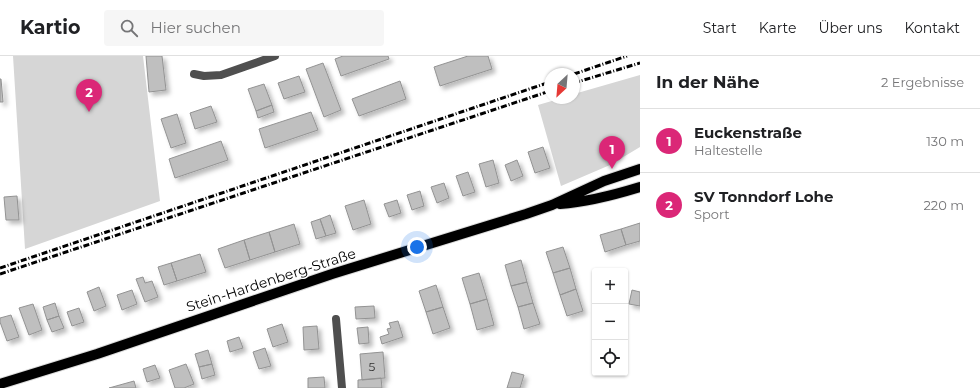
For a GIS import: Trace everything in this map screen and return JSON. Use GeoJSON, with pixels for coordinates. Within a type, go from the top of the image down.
{"type":"FeatureCollection","features":[{"type":"Feature","properties":{"kind":"main road","name":"Stein-Hardenberg-Straße"},"geometry":{"type":"LineString","coordinates":[[0,384],[104,351],[332,274],[522,216],[552,205],[604,181],[640,168]]}},
{"type":"Feature","properties":{"kind":"main road","name":"Stein-Hardenberg-Straße"},"geometry":{"type":"LineString","coordinates":[[552,205],[614,195],[640,187]]}},
{"type":"Feature","properties":{"kind":"street"},"geometry":{"type":"LineString","coordinates":[[194,74],[204,76],[220,75],[275,56]]}},
{"type":"Feature","properties":{"kind":"street"},"geometry":{"type":"LineString","coordinates":[[336,319],[342,388]]}},
{"type":"Feature","properties":{"kind":"shaded area"},"geometry":{"type":"Polygon","coordinates":[[[13,56],[143,56],[160,201],[25,249],[13,56]]]}},
{"type":"Feature","properties":{"kind":"shaded area"},"geometry":{"type":"Polygon","coordinates":[[[640,75],[640,147],[610,165],[561,186],[538,105],[544,103],[580,104],[580,92],[640,75]]]}},
{"type":"Feature","properties":{"kind":"building"},"geometry":{"type":"Polygon","coordinates":[[[146,56],[162,56],[166,90],[149,92],[146,56]]]}},
{"type":"Feature","properties":{"kind":"building"},"geometry":{"type":"Polygon","coordinates":[[[343,56],[388,56],[389,59],[341,76],[335,59],[343,56]]]}},
{"type":"Feature","properties":{"kind":"building"},"geometry":{"type":"Polygon","coordinates":[[[468,56],[488,56],[492,69],[440,86],[434,67],[468,56]]]}},
{"type":"Feature","properties":{"kind":"building"},"geometry":{"type":"Polygon","coordinates":[[[323,63],[341,110],[324,117],[306,69],[323,63]]]}},
{"type":"Feature","properties":{"kind":"building"},"geometry":{"type":"Polygon","coordinates":[[[299,76],[305,92],[284,99],[278,83],[299,76]]]}},
{"type":"Feature","properties":{"kind":"building"},"geometry":{"type":"Polygon","coordinates":[[[1,79],[3,102],[0,102],[1,79]]]}},
{"type":"Feature","properties":{"kind":"building"},"geometry":{"type":"Polygon","coordinates":[[[400,81],[406,99],[359,116],[352,99],[400,81]]]}},
{"type":"Feature","properties":{"kind":"building"},"geometry":{"type":"Polygon","coordinates":[[[264,84],[272,105],[256,111],[248,89],[264,84]]]}},
{"type":"Feature","properties":{"kind":"building"},"geometry":{"type":"Polygon","coordinates":[[[272,105],[274,112],[258,118],[256,111],[272,105]]]}},
{"type":"Feature","properties":{"kind":"building"},"geometry":{"type":"Polygon","coordinates":[[[211,106],[217,122],[195,129],[190,113],[211,106]]]}},
{"type":"Feature","properties":{"kind":"building"},"geometry":{"type":"Polygon","coordinates":[[[311,112],[318,130],[265,148],[259,129],[311,112]]]}},
{"type":"Feature","properties":{"kind":"building"},"geometry":{"type":"Polygon","coordinates":[[[177,114],[186,143],[171,148],[161,119],[177,114]]]}},
{"type":"Feature","properties":{"kind":"building"},"geometry":{"type":"Polygon","coordinates":[[[221,141],[228,160],[175,178],[169,159],[221,141]]]}},
{"type":"Feature","properties":{"kind":"building"},"geometry":{"type":"Polygon","coordinates":[[[543,147],[550,168],[535,173],[528,152],[543,147]]]}},
{"type":"Feature","properties":{"kind":"building"},"geometry":{"type":"Polygon","coordinates":[[[493,160],[499,183],[486,187],[479,164],[493,160]]]}},
{"type":"Feature","properties":{"kind":"building"},"geometry":{"type":"Polygon","coordinates":[[[517,160],[523,176],[511,181],[505,165],[517,160]]]}},
{"type":"Feature","properties":{"kind":"building"},"geometry":{"type":"Polygon","coordinates":[[[468,172],[475,192],[463,196],[456,176],[468,172]]]}},
{"type":"Feature","properties":{"kind":"building"},"geometry":{"type":"Polygon","coordinates":[[[444,183],[449,198],[437,203],[431,187],[444,183]]]}},
{"type":"Feature","properties":{"kind":"building"},"geometry":{"type":"Polygon","coordinates":[[[420,191],[424,206],[412,210],[407,195],[420,191]]]}},
{"type":"Feature","properties":{"kind":"building"},"geometry":{"type":"Polygon","coordinates":[[[17,196],[19,220],[6,220],[4,197],[17,196]]]}},
{"type":"Feature","properties":{"kind":"building"},"geometry":{"type":"Polygon","coordinates":[[[364,200],[371,224],[353,230],[345,206],[364,200]]]}},
{"type":"Feature","properties":{"kind":"building"},"geometry":{"type":"Polygon","coordinates":[[[397,200],[401,213],[389,217],[384,204],[397,200]]]}},
{"type":"Feature","properties":{"kind":"building"},"geometry":{"type":"Polygon","coordinates":[[[330,215],[336,233],[326,236],[320,219],[330,215]]]}},
{"type":"Feature","properties":{"kind":"building"},"geometry":{"type":"Polygon","coordinates":[[[320,219],[326,236],[316,239],[311,222],[320,219]]]}},
{"type":"Feature","properties":{"kind":"building"},"geometry":{"type":"Polygon","coordinates":[[[640,223],[640,241],[626,245],[621,229],[640,223]]]}},
{"type":"Feature","properties":{"kind":"building"},"geometry":{"type":"Polygon","coordinates":[[[294,224],[300,244],[275,252],[269,232],[294,224]]]}},
{"type":"Feature","properties":{"kind":"building"},"geometry":{"type":"Polygon","coordinates":[[[621,229],[626,245],[605,252],[600,235],[621,229]]]}},
{"type":"Feature","properties":{"kind":"building"},"geometry":{"type":"Polygon","coordinates":[[[269,232],[275,252],[250,260],[244,240],[269,232]]]}},
{"type":"Feature","properties":{"kind":"building"},"geometry":{"type":"Polygon","coordinates":[[[244,240],[250,260],[225,268],[218,249],[244,240]]]}},
{"type":"Feature","properties":{"kind":"building"},"geometry":{"type":"Polygon","coordinates":[[[563,247],[570,268],[553,273],[546,252],[563,247]]]}},
{"type":"Feature","properties":{"kind":"building"},"geometry":{"type":"Polygon","coordinates":[[[200,254],[206,272],[177,281],[171,263],[200,254]]]}},
{"type":"Feature","properties":{"kind":"building"},"geometry":{"type":"Polygon","coordinates":[[[521,260],[527,282],[511,286],[505,265],[521,260]]]}},
{"type":"Feature","properties":{"kind":"building"},"geometry":{"type":"Polygon","coordinates":[[[171,263],[177,281],[164,285],[158,267],[171,263]]]}},
{"type":"Feature","properties":{"kind":"building"},"geometry":{"type":"Polygon","coordinates":[[[570,268],[576,289],[560,295],[553,273],[570,268]]]}},
{"type":"Feature","properties":{"kind":"building"},"geometry":{"type":"Polygon","coordinates":[[[479,273],[487,299],[470,304],[462,278],[479,273]]]}},
{"type":"Feature","properties":{"kind":"building"},"geometry":{"type":"Polygon","coordinates":[[[143,277],[145,283],[152,281],[158,297],[145,302],[136,279],[143,277]]]}},
{"type":"Feature","properties":{"kind":"building"},"geometry":{"type":"Polygon","coordinates":[[[527,282],[533,303],[518,307],[511,286],[527,282]]]}},
{"type":"Feature","properties":{"kind":"building"},"geometry":{"type":"Polygon","coordinates":[[[436,285],[443,307],[426,312],[419,291],[436,285]]]}},
{"type":"Feature","properties":{"kind":"building"},"geometry":{"type":"Polygon","coordinates":[[[99,287],[106,306],[94,311],[87,292],[99,287]]]}},
{"type":"Feature","properties":{"kind":"building"},"geometry":{"type":"Polygon","coordinates":[[[576,289],[583,311],[567,316],[560,295],[576,289]]]}},
{"type":"Feature","properties":{"kind":"building"},"geometry":{"type":"Polygon","coordinates":[[[132,290],[137,304],[122,310],[117,295],[132,290]]]}},
{"type":"Feature","properties":{"kind":"building"},"geometry":{"type":"Polygon","coordinates":[[[632,290],[640,292],[640,306],[629,304],[632,290]]]}},
{"type":"Feature","properties":{"kind":"building"},"geometry":{"type":"Polygon","coordinates":[[[487,299],[494,325],[477,330],[470,304],[487,299]]]}},
{"type":"Feature","properties":{"kind":"building"},"geometry":{"type":"Polygon","coordinates":[[[55,303],[59,316],[47,320],[43,307],[55,303]]]}},
{"type":"Feature","properties":{"kind":"building"},"geometry":{"type":"Polygon","coordinates":[[[533,303],[540,324],[524,329],[518,307],[533,303]]]}},
{"type":"Feature","properties":{"kind":"building"},"geometry":{"type":"Polygon","coordinates":[[[33,304],[42,330],[29,335],[19,308],[33,304]]]}},
{"type":"Feature","properties":{"kind":"building"},"geometry":{"type":"Polygon","coordinates":[[[374,306],[375,318],[356,319],[355,307],[374,306]]]}},
{"type":"Feature","properties":{"kind":"building"},"geometry":{"type":"Polygon","coordinates":[[[443,307],[450,328],[433,334],[426,312],[443,307]]]}},
{"type":"Feature","properties":{"kind":"building"},"geometry":{"type":"Polygon","coordinates":[[[79,308],[84,322],[72,326],[67,312],[79,308]]]}},
{"type":"Feature","properties":{"kind":"building"},"geometry":{"type":"Polygon","coordinates":[[[11,315],[19,337],[7,341],[0,318],[11,315]]]}},
{"type":"Feature","properties":{"kind":"building"},"geometry":{"type":"Polygon","coordinates":[[[59,316],[64,328],[52,332],[47,320],[59,316]]]}},
{"type":"Feature","properties":{"kind":"building"},"geometry":{"type":"Polygon","coordinates":[[[398,321],[403,337],[382,344],[380,337],[389,334],[387,329],[391,328],[389,323],[398,321]]]}},
{"type":"Feature","properties":{"kind":"building"},"geometry":{"type":"Polygon","coordinates":[[[282,324],[288,342],[273,347],[267,329],[282,324]]]}},
{"type":"Feature","properties":{"kind":"building"},"geometry":{"type":"Polygon","coordinates":[[[317,326],[319,349],[304,350],[303,327],[317,326]]]}},
{"type":"Feature","properties":{"kind":"building"},"geometry":{"type":"Polygon","coordinates":[[[368,327],[369,343],[359,344],[357,328],[368,327]]]}},
{"type":"Feature","properties":{"kind":"building"},"geometry":{"type":"Polygon","coordinates":[[[239,337],[243,348],[230,352],[227,341],[239,337]]]}},
{"type":"Feature","properties":{"kind":"building"},"geometry":{"type":"Polygon","coordinates":[[[265,348],[271,366],[259,369],[253,352],[265,348]]]}},
{"type":"Feature","properties":{"kind":"building"},"geometry":{"type":"Polygon","coordinates":[[[208,350],[212,364],[199,367],[195,354],[208,350]]]}},
{"type":"Feature","properties":{"kind":"building"},"geometry":{"type":"Polygon","coordinates":[[[383,352],[385,378],[362,380],[360,354],[383,352]]]}},
{"type":"Feature","properties":{"kind":"building"},"geometry":{"type":"Polygon","coordinates":[[[186,364],[194,384],[184,388],[175,388],[169,370],[186,364]]]}},
{"type":"Feature","properties":{"kind":"building"},"geometry":{"type":"Polygon","coordinates":[[[212,364],[215,375],[202,379],[199,367],[212,364]]]}},
{"type":"Feature","properties":{"kind":"building"},"geometry":{"type":"Polygon","coordinates":[[[155,365],[160,378],[147,382],[143,369],[155,365]]]}},
{"type":"Feature","properties":{"kind":"building"},"geometry":{"type":"Polygon","coordinates":[[[512,372],[524,375],[520,388],[507,388],[512,372]]]}},
{"type":"Feature","properties":{"kind":"building"},"geometry":{"type":"Polygon","coordinates":[[[324,377],[325,388],[308,388],[308,378],[324,377]]]}},
{"type":"Feature","properties":{"kind":"building"},"geometry":{"type":"Polygon","coordinates":[[[381,378],[382,388],[358,388],[358,380],[381,378]]]}},
{"type":"Feature","properties":{"kind":"building"},"geometry":{"type":"Polygon","coordinates":[[[134,381],[136,388],[109,388],[134,381]]]}},
{"type":"Feature","properties":{"kind":"railway"},"geometry":{"type":"LineString","coordinates":[[580,72],[627,56]]}},
{"type":"Feature","properties":{"kind":"railway"},"geometry":{"type":"LineString","coordinates":[[580,81],[640,63]]}},
{"type":"Feature","properties":{"kind":"railway"},"geometry":{"type":"LineString","coordinates":[[0,268],[544,84]]}},
{"type":"Feature","properties":{"kind":"railway"},"geometry":{"type":"LineString","coordinates":[[0,274],[544,93]]}},
{"type":"Feature","properties":{"kind":"place","name":"SV Tonndorf Lohe"},"geometry":{"type":"Point","coordinates":[89,112]}},
{"type":"Feature","properties":{"kind":"place","name":"Euckenstraße"},"geometry":{"type":"Point","coordinates":[612,169]}}]}
